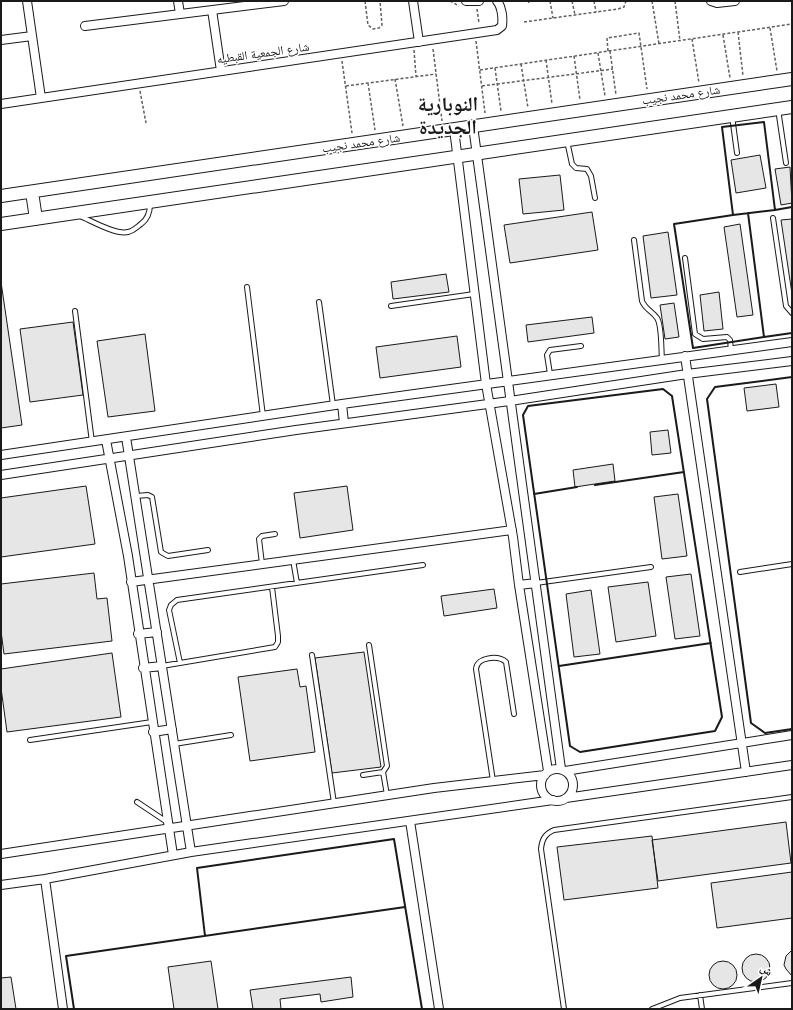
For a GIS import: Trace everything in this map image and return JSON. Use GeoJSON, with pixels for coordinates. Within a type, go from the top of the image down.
{"type":"FeatureCollection","features":[{"type":"Feature","properties":{"kind":"street"},"geometry":{"type":"LineString","coordinates":[[27,1],[41,98]]}},
{"type":"Feature","properties":{"kind":"street"},"geometry":{"type":"LineString","coordinates":[[178,1],[180,14]]}},
{"type":"Feature","properties":{"kind":"street"},"geometry":{"type":"LineString","coordinates":[[85,26],[263,2],[284,1]]}},
{"type":"Feature","properties":{"kind":"street"},"geometry":{"type":"LineString","coordinates":[[413,1],[416,42]]}},
{"type":"Feature","properties":{"kind":"street","name":"شارع الجمعية القبطيه"},"geometry":{"type":"LineString","coordinates":[[1,104],[432,40],[477,30],[497,30],[502,26],[500,6],[497,1]]}},
{"type":"Feature","properties":{"kind":"street"},"geometry":{"type":"LineString","coordinates":[[711,1],[717,3],[735,1]]}},
{"type":"Feature","properties":{"kind":"street"},"geometry":{"type":"LineString","coordinates":[[463,4],[477,4]]}},
{"type":"Feature","properties":{"kind":"street"},"geometry":{"type":"LineString","coordinates":[[212,10],[221,71]]}},
{"type":"Feature","properties":{"kind":"street"},"geometry":{"type":"LineString","coordinates":[[1,40],[32,36]]}},
{"type":"Feature","properties":{"kind":"street","name":"شارع محمد نجيب"},"geometry":{"type":"LineString","coordinates":[[1,196],[792,78]]}},
{"type":"Feature","properties":{"kind":"street"},"geometry":{"type":"LineString","coordinates":[[1,224],[792,107]]}},
{"type":"Feature","properties":{"kind":"street"},"geometry":{"type":"LineString","coordinates":[[473,126],[510,401],[563,770],[573,782],[572,791],[566,798]]}},
{"type":"Feature","properties":{"kind":"street"},"geometry":{"type":"LineString","coordinates":[[449,130],[458,157],[486,384],[512,530],[546,773],[541,788],[546,796],[553,800]]}},
{"type":"Feature","properties":{"kind":"street"},"geometry":{"type":"LineString","coordinates":[[32,192],[36,219]]}},
{"type":"Feature","properties":{"kind":"street"},"geometry":{"type":"LineString","coordinates":[[1,455],[337,404],[792,342]]}},
{"type":"Feature","properties":{"kind":"street"},"geometry":{"type":"LineString","coordinates":[[685,356],[746,772]]}},
{"type":"Feature","properties":{"kind":"street"},"geometry":{"type":"LineString","coordinates":[[1,475],[344,423],[510,401],[687,374],[792,361]]}},
{"type":"Feature","properties":{"kind":"street"},"geometry":{"type":"LineString","coordinates":[[337,404],[344,423]]}},
{"type":"Feature","properties":{"kind":"street"},"geometry":{"type":"LineString","coordinates":[[126,437],[191,852]]}},
{"type":"Feature","properties":{"kind":"street"},"geometry":{"type":"LineString","coordinates":[[106,440],[131,582],[143,668],[173,855]]}},
{"type":"Feature","properties":{"kind":"street"},"geometry":{"type":"LineString","coordinates":[[131,582],[512,530]]}},
{"type":"Feature","properties":{"kind":"street"},"geometry":{"type":"LineString","coordinates":[[519,585],[536,583]]}},
{"type":"Feature","properties":{"kind":"street"},"geometry":{"type":"LineString","coordinates":[[138,634],[157,632]]}},
{"type":"Feature","properties":{"kind":"street"},"geometry":{"type":"LineString","coordinates":[[143,668],[162,666]]}},
{"type":"Feature","properties":{"kind":"street"},"geometry":{"type":"LineString","coordinates":[[153,732],[172,729]]}},
{"type":"Feature","properties":{"kind":"street"},"geometry":{"type":"LineString","coordinates":[[1,854],[168,825],[187,826],[792,735]]}},
{"type":"Feature","properties":{"kind":"street"},"geometry":{"type":"LineString","coordinates":[[1,885],[45,879],[191,852],[792,765]]}},
{"type":"Feature","properties":{"kind":"street"},"geometry":{"type":"LineString","coordinates":[[410,821],[439,1009]]}},
{"type":"Feature","properties":{"kind":"street"},"geometry":{"type":"LineString","coordinates":[[45,879],[63,1009]]}},
{"type":"Feature","properties":{"kind":"lane"},"geometry":{"type":"LineString","coordinates":[[778,109],[786,163]]}},
{"type":"Feature","properties":{"kind":"lane"},"geometry":{"type":"LineString","coordinates":[[732,116],[737,153]]}},
{"type":"Feature","properties":{"kind":"lane"},"geometry":{"type":"LineString","coordinates":[[567,140],[572,164],[576,168],[587,169],[590,173],[596,198]]}},
{"type":"Feature","properties":{"kind":"lane"},"geometry":{"type":"LineString","coordinates":[[75,213],[118,232],[126,232],[134,229],[147,219],[150,202]]}},
{"type":"Feature","properties":{"kind":"lane"},"geometry":{"type":"LineString","coordinates":[[773,218],[786,306],[792,313]]}},
{"type":"Feature","properties":{"kind":"lane"},"geometry":{"type":"LineString","coordinates":[[634,240],[642,301],[645,308],[654,314],[658,320],[662,359]]}},
{"type":"Feature","properties":{"kind":"lane"},"geometry":{"type":"LineString","coordinates":[[685,258],[695,334],[703,339],[727,336],[730,340],[731,350]]}},
{"type":"Feature","properties":{"kind":"lane"},"geometry":{"type":"LineString","coordinates":[[247,287],[263,416]]}},
{"type":"Feature","properties":{"kind":"lane"},"geometry":{"type":"LineString","coordinates":[[390,306],[475,294]]}},
{"type":"Feature","properties":{"kind":"lane"},"geometry":{"type":"LineString","coordinates":[[319,302],[337,404]]}},
{"type":"Feature","properties":{"kind":"lane"},"geometry":{"type":"LineString","coordinates":[[75,311],[92,442]]}},
{"type":"Feature","properties":{"kind":"lane"},"geometry":{"type":"LineString","coordinates":[[550,374],[547,355],[550,350],[581,346]]}},
{"type":"Feature","properties":{"kind":"lane"},"geometry":{"type":"LineString","coordinates":[[136,496],[148,494],[152,497],[163,554],[168,556],[208,550]]}},
{"type":"Feature","properties":{"kind":"lane"},"geometry":{"type":"LineString","coordinates":[[262,564],[259,539],[262,536],[276,534]]}},
{"type":"Feature","properties":{"kind":"lane"},"geometry":{"type":"LineString","coordinates":[[293,560],[297,583]]}},
{"type":"Feature","properties":{"kind":"lane"},"geometry":{"type":"LineString","coordinates":[[740,572],[792,564]]}},
{"type":"Feature","properties":{"kind":"lane"},"geometry":{"type":"LineString","coordinates":[[180,663],[169,610],[177,600],[423,565]]}},
{"type":"Feature","properties":{"kind":"lane"},"geometry":{"type":"LineString","coordinates":[[536,583],[651,567]]}},
{"type":"Feature","properties":{"kind":"lane"},"geometry":{"type":"LineString","coordinates":[[162,666],[275,646],[278,642],[278,636],[272,587]]}},
{"type":"Feature","properties":{"kind":"lane"},"geometry":{"type":"LineString","coordinates":[[369,645],[387,766],[383,772],[387,796]]}},
{"type":"Feature","properties":{"kind":"lane"},"geometry":{"type":"LineString","coordinates":[[312,655],[334,804]]}},
{"type":"Feature","properties":{"kind":"lane"},"geometry":{"type":"LineString","coordinates":[[492,781],[476,670],[478,663],[481,660],[499,658],[506,662],[514,714]]}},
{"type":"Feature","properties":{"kind":"lane"},"geometry":{"type":"LineString","coordinates":[[30,740],[152,722]]}},
{"type":"Feature","properties":{"kind":"lane"},"geometry":{"type":"LineString","coordinates":[[174,744],[231,735]]}},
{"type":"Feature","properties":{"kind":"lane"},"geometry":{"type":"LineString","coordinates":[[363,775],[383,772]]}},
{"type":"Feature","properties":{"kind":"lane"},"geometry":{"type":"LineString","coordinates":[[564,1009],[541,849],[541,843],[548,833],[554,830],[792,797]]}},
{"type":"Feature","properties":{"kind":"lane"},"geometry":{"type":"LineString","coordinates":[[137,802],[168,825]]}},
{"type":"Feature","properties":{"kind":"lane"},"geometry":{"type":"LineString","coordinates":[[652,1009],[672,1000],[792,983]]}},
{"type":"Feature","properties":{"kind":"lane"},"geometry":{"type":"LineString","coordinates":[[700,995],[702,1009]]}},
{"type":"Feature","properties":{"kind":"path"},"geometry":{"type":"LineString","coordinates":[[365,1],[368,25],[373,29],[379,28],[382,25],[380,1]]}},
{"type":"Feature","properties":{"kind":"path"},"geometry":{"type":"LineString","coordinates":[[450,1],[463,4]]}},
{"type":"Feature","properties":{"kind":"path"},"geometry":{"type":"LineString","coordinates":[[550,1],[552,18]]}},
{"type":"Feature","properties":{"kind":"path"},"geometry":{"type":"LineString","coordinates":[[572,1],[575,15]]}},
{"type":"Feature","properties":{"kind":"path"},"geometry":{"type":"LineString","coordinates":[[594,1],[596,12]]}},
{"type":"Feature","properties":{"kind":"path"},"geometry":{"type":"LineString","coordinates":[[524,22],[621,8],[626,1]]}},
{"type":"Feature","properties":{"kind":"path"},"geometry":{"type":"LineString","coordinates":[[652,1],[659,44]]}},
{"type":"Feature","properties":{"kind":"path"},"geometry":{"type":"LineString","coordinates":[[674,1],[680,41]]}},
{"type":"Feature","properties":{"kind":"path"},"geometry":{"type":"LineString","coordinates":[[477,4],[480,70],[487,124]]}},
{"type":"Feature","properties":{"kind":"path"},"geometry":{"type":"LineString","coordinates":[[480,70],[792,24]]}},
{"type":"Feature","properties":{"kind":"path"},"geometry":{"type":"LineString","coordinates":[[770,28],[778,81]]}},
{"type":"Feature","properties":{"kind":"path"},"geometry":{"type":"LineString","coordinates":[[738,32],[745,86]]}},
{"type":"Feature","properties":{"kind":"path"},"geometry":{"type":"LineString","coordinates":[[612,105],[613,69],[607,38],[630,34],[639,33],[642,46],[648,100]]}},
{"type":"Feature","properties":{"kind":"path"},"geometry":{"type":"LineString","coordinates":[[723,34],[731,88]]}},
{"type":"Feature","properties":{"kind":"path"},"geometry":{"type":"LineString","coordinates":[[692,39],[700,92]]}},
{"type":"Feature","properties":{"kind":"path"},"geometry":{"type":"LineString","coordinates":[[432,40],[436,74],[449,130]]}},
{"type":"Feature","properties":{"kind":"path"},"geometry":{"type":"LineString","coordinates":[[416,42],[416,76]]}},
{"type":"Feature","properties":{"kind":"path"},"geometry":{"type":"LineString","coordinates":[[342,53],[353,144]]}},
{"type":"Feature","properties":{"kind":"path"},"geometry":{"type":"LineString","coordinates":[[598,53],[601,71],[612,105]]}},
{"type":"Feature","properties":{"kind":"path"},"geometry":{"type":"LineString","coordinates":[[574,56],[582,110]]}},
{"type":"Feature","properties":{"kind":"path"},"geometry":{"type":"LineString","coordinates":[[546,60],[554,114]]}},
{"type":"Feature","properties":{"kind":"path"},"geometry":{"type":"LineString","coordinates":[[521,64],[530,118]]}},
{"type":"Feature","properties":{"kind":"path"},"geometry":{"type":"LineString","coordinates":[[495,68],[503,121]]}},
{"type":"Feature","properties":{"kind":"path"},"geometry":{"type":"LineString","coordinates":[[482,86],[613,69]]}},
{"type":"Feature","properties":{"kind":"path"},"geometry":{"type":"LineString","coordinates":[[346,86],[436,74]]}},
{"type":"Feature","properties":{"kind":"path"},"geometry":{"type":"LineString","coordinates":[[395,79],[404,136]]}},
{"type":"Feature","properties":{"kind":"path"},"geometry":{"type":"LineString","coordinates":[[139,83],[146,123]]}},
{"type":"Feature","properties":{"kind":"path"},"geometry":{"type":"LineString","coordinates":[[368,83],[376,140]]}},
{"type":"Feature","properties":{"kind":"building"},"geometry":{"type":"Polygon","coordinates":[[[760,155],[766,188],[736,193],[731,160],[760,155]]]}},
{"type":"Feature","properties":{"kind":"building"},"geometry":{"type":"Polygon","coordinates":[[[790,167],[792,203],[781,205],[775,169],[790,167]]]}},
{"type":"Feature","properties":{"kind":"building"},"geometry":{"type":"Polygon","coordinates":[[[560,175],[564,210],[523,214],[519,179],[560,175]]]}},
{"type":"Feature","properties":{"kind":"building"},"geometry":{"type":"Polygon","coordinates":[[[592,212],[598,250],[510,263],[504,225],[592,212]]]}},
{"type":"Feature","properties":{"kind":"building"},"geometry":{"type":"Polygon","coordinates":[[[792,219],[792,294],[781,220],[792,219]]]}},
{"type":"Feature","properties":{"kind":"building"},"geometry":{"type":"Polygon","coordinates":[[[740,224],[753,315],[737,317],[724,227],[740,224]]]}},
{"type":"Feature","properties":{"kind":"building"},"geometry":{"type":"Polygon","coordinates":[[[668,232],[677,295],[651,298],[643,236],[668,232]]]}},
{"type":"Feature","properties":{"kind":"building"},"geometry":{"type":"Polygon","coordinates":[[[446,274],[449,292],[393,299],[391,282],[446,274]]]}},
{"type":"Feature","properties":{"kind":"building"},"geometry":{"type":"Polygon","coordinates":[[[1,282],[22,425],[1,428],[1,282]]]}},
{"type":"Feature","properties":{"kind":"building"},"geometry":{"type":"Polygon","coordinates":[[[719,292],[723,329],[704,331],[700,295],[719,292]]]}},
{"type":"Feature","properties":{"kind":"building"},"geometry":{"type":"Polygon","coordinates":[[[674,303],[679,337],[665,339],[660,305],[674,303]]]}},
{"type":"Feature","properties":{"kind":"building"},"geometry":{"type":"Polygon","coordinates":[[[592,317],[594,333],[528,342],[526,325],[592,317]]]}},
{"type":"Feature","properties":{"kind":"building"},"geometry":{"type":"Polygon","coordinates":[[[73,322],[83,395],[30,402],[20,329],[73,322]]]}},
{"type":"Feature","properties":{"kind":"building"},"geometry":{"type":"Polygon","coordinates":[[[145,334],[155,411],[108,417],[97,341],[145,334]]]}},
{"type":"Feature","properties":{"kind":"building"},"geometry":{"type":"Polygon","coordinates":[[[457,336],[461,367],[380,378],[376,347],[457,336]]]}},
{"type":"Feature","properties":{"kind":"building"},"geometry":{"type":"Polygon","coordinates":[[[776,384],[779,407],[747,411],[744,388],[776,384]]]}},
{"type":"Feature","properties":{"kind":"building"},"geometry":{"type":"Polygon","coordinates":[[[668,430],[671,453],[652,455],[650,432],[668,430]]]}},
{"type":"Feature","properties":{"kind":"building"},"geometry":{"type":"Polygon","coordinates":[[[613,464],[615,481],[575,487],[573,470],[613,464]]]}},
{"type":"Feature","properties":{"kind":"building"},"geometry":{"type":"Polygon","coordinates":[[[86,486],[95,544],[1,557],[1,498],[86,486]]]}},
{"type":"Feature","properties":{"kind":"building"},"geometry":{"type":"Polygon","coordinates":[[[347,486],[353,530],[300,538],[294,493],[347,486]]]}},
{"type":"Feature","properties":{"kind":"building"},"geometry":{"type":"Polygon","coordinates":[[[678,494],[687,556],[662,559],[654,497],[678,494]]]}},
{"type":"Feature","properties":{"kind":"building"},"geometry":{"type":"Polygon","coordinates":[[[94,573],[97,599],[107,598],[112,641],[4,654],[1,631],[1,584],[94,573]]]}},
{"type":"Feature","properties":{"kind":"building"},"geometry":{"type":"Polygon","coordinates":[[[691,574],[700,636],[675,639],[666,577],[691,574]]]}},
{"type":"Feature","properties":{"kind":"building"},"geometry":{"type":"Polygon","coordinates":[[[648,582],[656,636],[616,642],[608,587],[648,582]]]}},
{"type":"Feature","properties":{"kind":"building"},"geometry":{"type":"Polygon","coordinates":[[[494,589],[497,608],[444,616],[441,596],[494,589]]]}},
{"type":"Feature","properties":{"kind":"building"},"geometry":{"type":"Polygon","coordinates":[[[591,590],[600,654],[574,657],[566,594],[591,590]]]}},
{"type":"Feature","properties":{"kind":"building"},"geometry":{"type":"Polygon","coordinates":[[[364,652],[381,767],[332,773],[315,658],[364,652]]]}},
{"type":"Feature","properties":{"kind":"building"},"geometry":{"type":"Polygon","coordinates":[[[112,653],[121,717],[7,732],[1,688],[1,669],[112,653]]]}},
{"type":"Feature","properties":{"kind":"building"},"geometry":{"type":"Polygon","coordinates":[[[297,669],[300,687],[306,686],[315,752],[250,761],[238,677],[297,669]]]}},
{"type":"Feature","properties":{"kind":"building"},"geometry":{"type":"Polygon","coordinates":[[[786,822],[791,863],[658,881],[652,840],[786,822]]]}},
{"type":"Feature","properties":{"kind":"building"},"geometry":{"type":"Polygon","coordinates":[[[652,836],[658,888],[564,900],[557,847],[652,836]]]}},
{"type":"Feature","properties":{"kind":"building"},"geometry":{"type":"Polygon","coordinates":[[[792,872],[792,918],[717,928],[711,883],[792,872]]]}},
{"type":"Feature","properties":{"kind":"building"},"geometry":{"type":"Polygon","coordinates":[[[792,950],[792,976],[784,965],[786,956],[792,950]]]}},
{"type":"Feature","properties":{"kind":"building"},"geometry":{"type":"Polygon","coordinates":[[[756,954],[766,958],[770,968],[766,978],[756,982],[746,978],[742,968],[746,958],[756,954]]]}},
{"type":"Feature","properties":{"kind":"building"},"geometry":{"type":"Polygon","coordinates":[[[211,961],[218,1009],[174,1009],[168,967],[211,961]]]}},
{"type":"Feature","properties":{"kind":"building"},"geometry":{"type":"Polygon","coordinates":[[[723,961],[733,965],[737,975],[733,985],[723,989],[713,985],[709,975],[713,965],[723,961]]]}},
{"type":"Feature","properties":{"kind":"building"},"geometry":{"type":"Polygon","coordinates":[[[11,977],[16,1009],[1,1009],[1,978],[11,977]]]}},
{"type":"Feature","properties":{"kind":"building"},"geometry":{"type":"Polygon","coordinates":[[[351,977],[353,997],[321,1002],[320,994],[280,999],[281,1009],[253,1009],[250,990],[351,977]]]}},
{"type":"Feature","properties":{"kind":"wall"},"geometry":{"type":"LineString","coordinates":[[764,122],[775,210],[733,215],[722,127],[764,122]]}},
{"type":"Feature","properties":{"kind":"wall"},"geometry":{"type":"LineString","coordinates":[[775,210],[792,207]]}},
{"type":"Feature","properties":{"kind":"wall"},"geometry":{"type":"LineString","coordinates":[[748,213],[764,337],[792,333]]}},
{"type":"Feature","properties":{"kind":"wall"},"geometry":{"type":"LineString","coordinates":[[733,215],[674,224],[693,348],[764,337]]}},
{"type":"Feature","properties":{"kind":"wall"},"geometry":{"type":"LineString","coordinates":[[792,377],[715,387],[707,399],[751,723],[765,733],[792,729]]}},
{"type":"Feature","properties":{"kind":"wall"},"geometry":{"type":"LineString","coordinates":[[663,389],[672,396],[722,717],[715,731],[580,752],[570,746],[523,415],[528,406],[663,389]]}},
{"type":"Feature","properties":{"kind":"wall"},"geometry":{"type":"LineString","coordinates":[[595,485],[684,472]]}},
{"type":"Feature","properties":{"kind":"wall"},"geometry":{"type":"LineString","coordinates":[[534,494],[577,487]]}},
{"type":"Feature","properties":{"kind":"wall"},"geometry":{"type":"LineString","coordinates":[[559,666],[711,643]]}},
{"type":"Feature","properties":{"kind":"wall"},"geometry":{"type":"LineString","coordinates":[[205,936],[197,868],[394,839],[422,1009]]}},
{"type":"Feature","properties":{"kind":"wall"},"geometry":{"type":"LineString","coordinates":[[74,1009],[66,956],[405,907]]}},
{"type":"Feature","properties":{"kind":"district","name":"النوبارية الجديدة"},"geometry":{"type":"Point","coordinates":[448,116]}}]}
